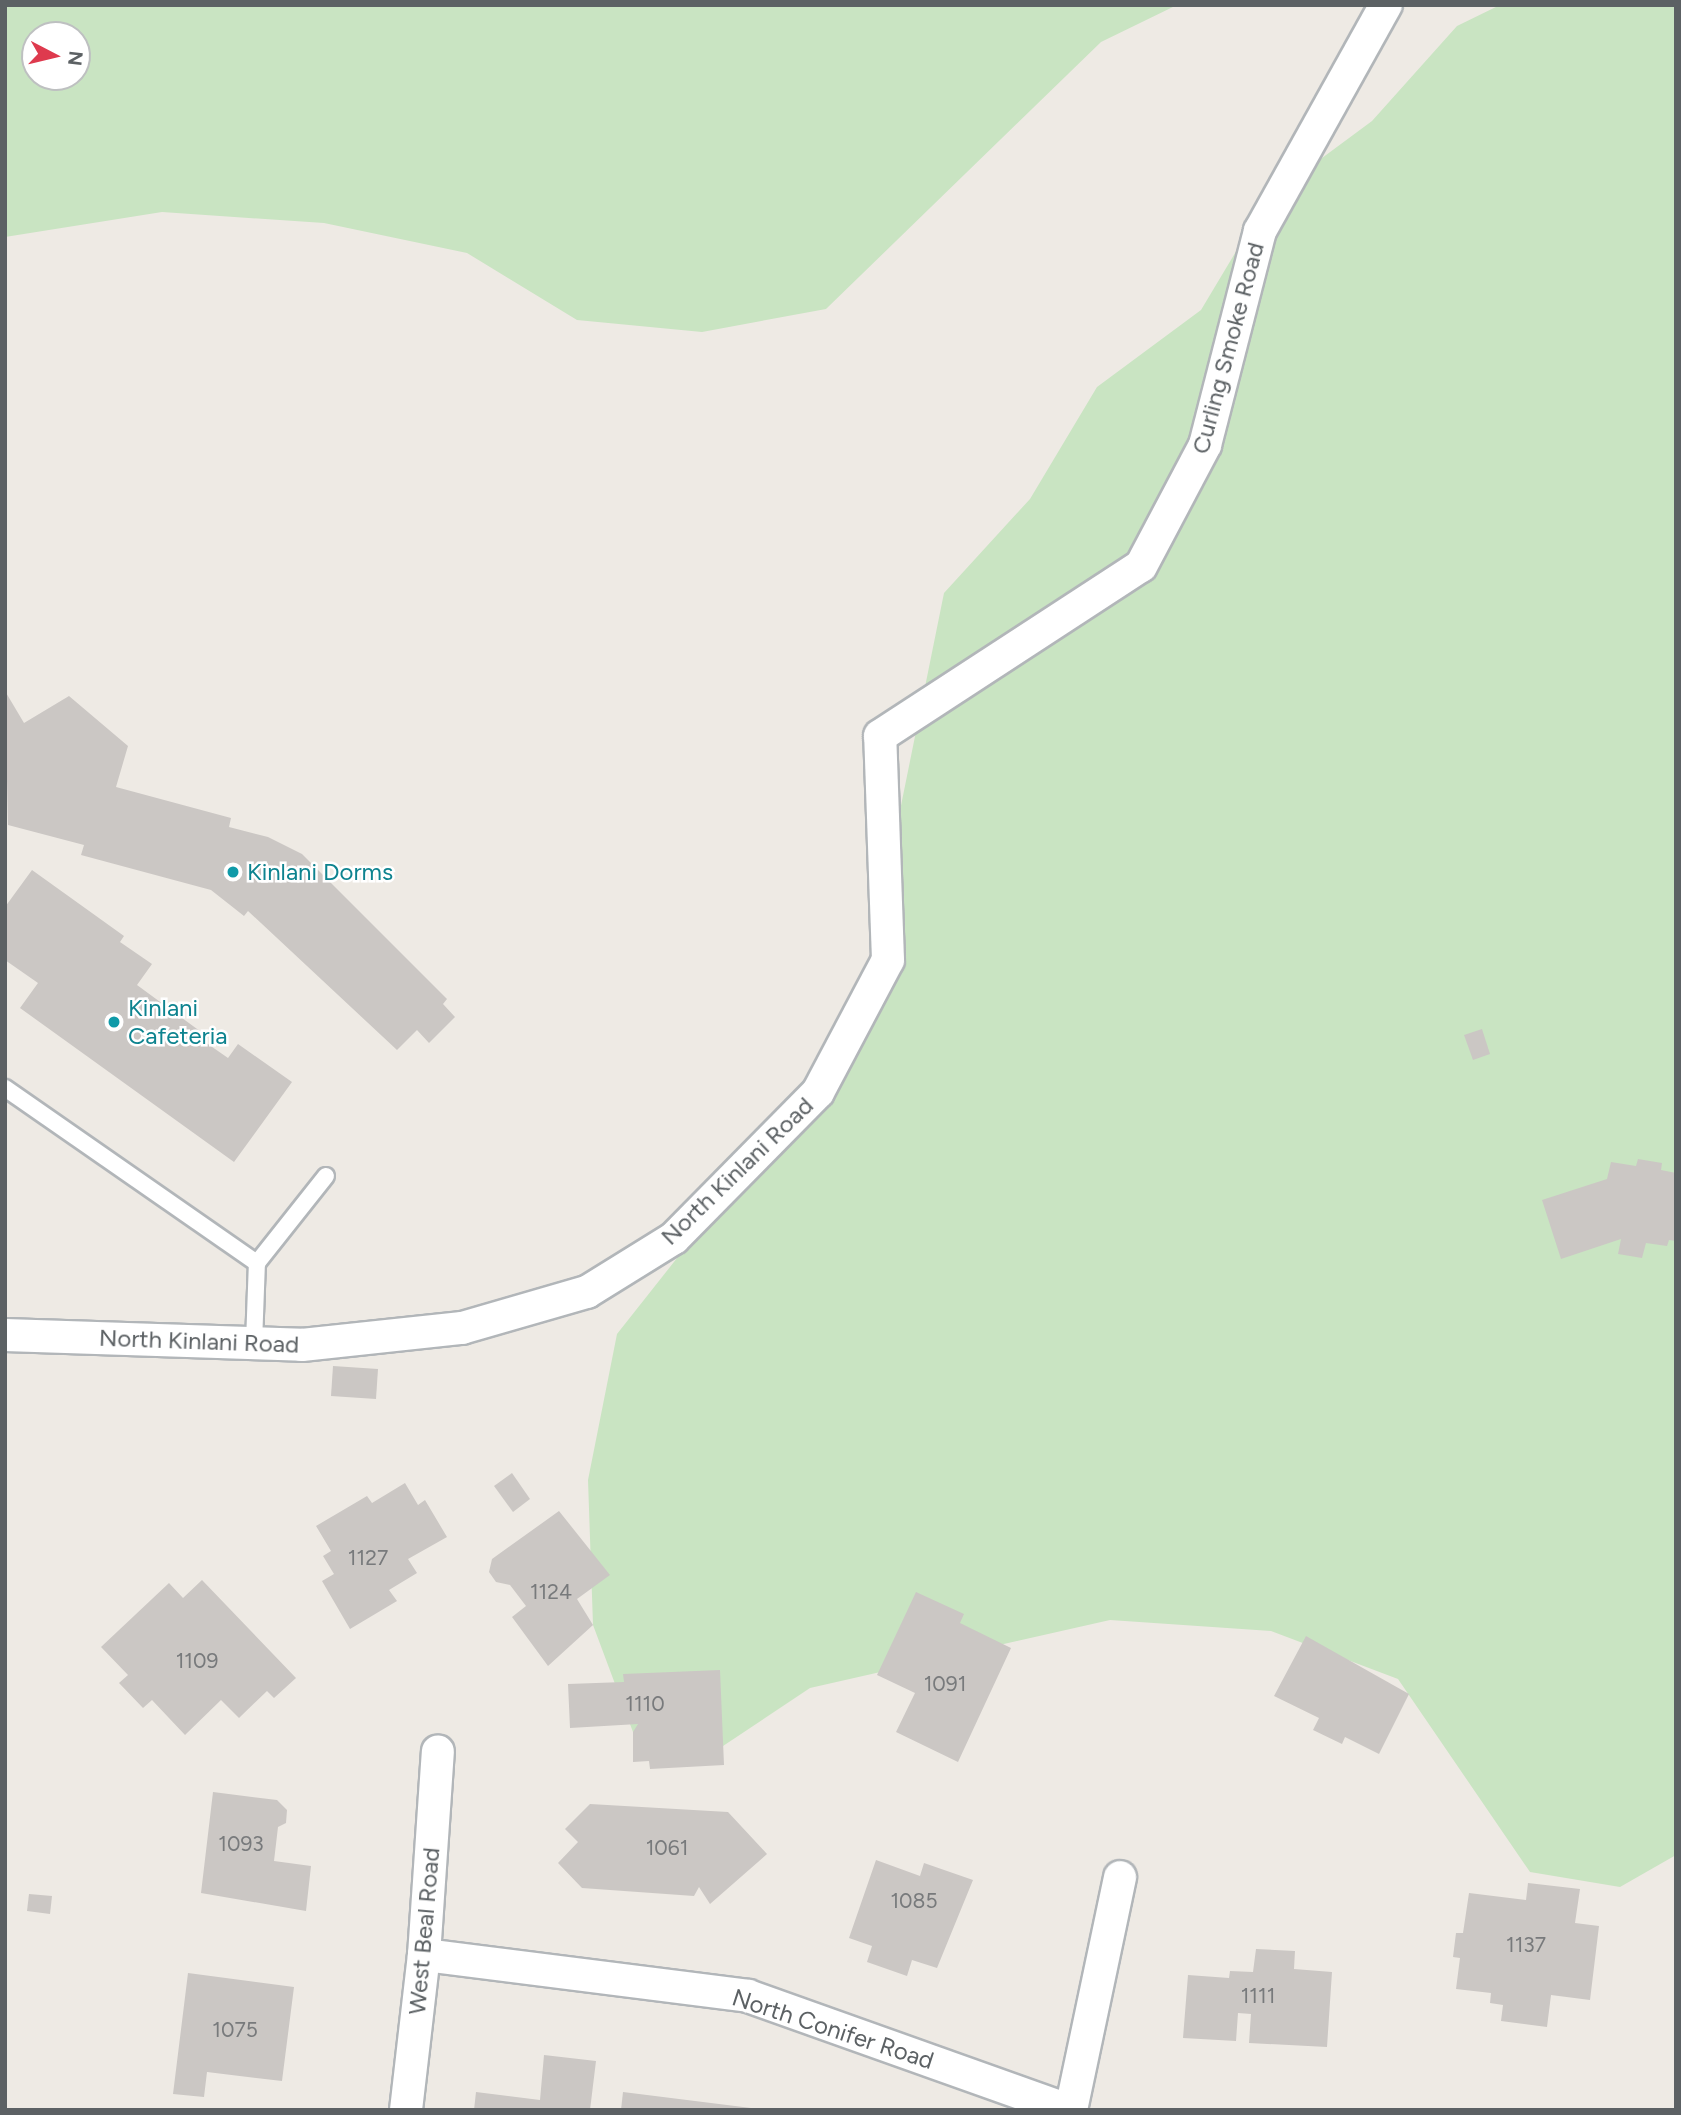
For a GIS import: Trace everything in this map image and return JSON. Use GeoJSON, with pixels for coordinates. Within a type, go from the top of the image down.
{"type":"FeatureCollection","features":[{"type":"Feature","properties":{"kind":"street","name":"Curling Smoke Road"},"geometry":{"type":"LineString","coordinates":[[880,736],[1141,566],[1205,445],[1260,231],[1386,5]]}},
{"type":"Feature","properties":{"kind":"street","name":"North Kinlani Road"},"geometry":{"type":"LineString","coordinates":[[5,1335],[302,1345],[462,1328],[587,1292],[674,1238],[818,1092],[888,960],[880,736]]}},
{"type":"Feature","properties":{"kind":"street","name":"West Beal Road"},"geometry":{"type":"LineString","coordinates":[[406,2110],[424,1955],[438,1751]]}},
{"type":"Feature","properties":{"kind":"street","name":"North Conifer Road"},"geometry":{"type":"LineString","coordinates":[[424,1955],[748,1996],[1070,2110],[1120,1877]]}},
{"type":"Feature","properties":{"kind":"lane"},"geometry":{"type":"LineString","coordinates":[[5,1087],[257,1264]]}},
{"type":"Feature","properties":{"kind":"lane"},"geometry":{"type":"LineString","coordinates":[[254,1343],[257,1264],[326,1176]]}},
{"type":"Feature","properties":{"kind":"green space"},"geometry":{"type":"Polygon","coordinates":[[[5,5],[1177,5],[1101,42],[826,309],[702,332],[577,320],[467,253],[324,223],[162,212],[5,237],[5,5]]]}},
{"type":"Feature","properties":{"kind":"green space"},"geometry":{"type":"Polygon","coordinates":[[[1500,5],[1676,5],[1676,1855],[1620,1887],[1530,1872],[1398,1679],[1271,1631],[1110,1620],[810,1688],[723,1746],[633,1732],[593,1625],[588,1480],[617,1334],[855,1033],[944,593],[1030,499],[1097,387],[1201,310],[1268,198],[1372,121],[1457,26],[1500,5]]]}},
{"type":"Feature","properties":{"kind":"building","name":"Kinlani Dorms"},"geometry":{"type":"Polygon","coordinates":[[[5,691],[24,723],[69,696],[128,746],[116,787],[231,818],[229,827],[268,837],[302,854],[447,999],[443,1004],[455,1017],[429,1043],[417,1030],[397,1050],[248,911],[244,916],[211,890],[81,855],[84,845],[8,825],[5,691]]]}},
{"type":"Feature","properties":{"kind":"building","name":"Kinlani Cafeteria"},"geometry":{"type":"Polygon","coordinates":[[[32,870],[124,936],[120,942],[152,964],[137,985],[208,1037],[205,1042],[228,1058],[238,1044],[292,1082],[234,1162],[20,1008],[38,983],[5,960],[5,907],[32,870]]]}},
{"type":"Feature","properties":{"kind":"building"},"geometry":{"type":"Polygon","coordinates":[[[1482,1029],[1490,1054],[1473,1060],[1464,1035],[1482,1029]]]}},
{"type":"Feature","properties":{"kind":"building"},"geometry":{"type":"Polygon","coordinates":[[[1638,1159],[1662,1163],[1661,1170],[1676,1173],[1676,1241],[1669,1240],[1667,1246],[1646,1243],[1642,1258],[1618,1254],[1621,1239],[1561,1259],[1542,1200],[1607,1179],[1611,1162],[1636,1166],[1638,1159]]]}},
{"type":"Feature","properties":{"kind":"building"},"geometry":{"type":"Polygon","coordinates":[[[333,1366],[378,1369],[376,1399],[331,1396],[333,1366]]]}},
{"type":"Feature","properties":{"kind":"building"},"geometry":{"type":"Polygon","coordinates":[[[512,1473],[530,1499],[513,1512],[494,1486],[512,1473]]]}},
{"type":"Feature","properties":{"kind":"building"},"geometry":{"type":"Polygon","coordinates":[[[405,1483],[418,1505],[425,1500],[447,1537],[408,1559],[417,1573],[389,1590],[397,1601],[350,1629],[322,1581],[334,1574],[323,1556],[331,1551],[316,1526],[367,1496],[372,1503],[405,1483]]]}},
{"type":"Feature","properties":{"kind":"building"},"geometry":{"type":"Polygon","coordinates":[[[559,1511],[610,1575],[577,1599],[593,1625],[548,1666],[512,1617],[526,1606],[510,1585],[496,1582],[489,1572],[492,1559],[559,1511]]]}},
{"type":"Feature","properties":{"kind":"building"},"geometry":{"type":"Polygon","coordinates":[[[202,1580],[296,1678],[274,1698],[267,1691],[239,1718],[221,1700],[185,1735],[152,1700],[143,1708],[119,1683],[128,1675],[101,1647],[169,1583],[183,1598],[202,1580]]]}},
{"type":"Feature","properties":{"kind":"building"},"geometry":{"type":"Polygon","coordinates":[[[916,1592],[964,1614],[960,1623],[1011,1648],[958,1762],[896,1732],[915,1693],[877,1675],[916,1592]]]}},
{"type":"Feature","properties":{"kind":"building"},"geometry":{"type":"Polygon","coordinates":[[[1306,1636],[1409,1694],[1379,1754],[1345,1737],[1342,1744],[1313,1730],[1319,1718],[1274,1696],[1306,1636]]]}},
{"type":"Feature","properties":{"kind":"building"},"geometry":{"type":"Polygon","coordinates":[[[720,1670],[724,1765],[650,1769],[649,1761],[633,1762],[633,1732],[638,1724],[570,1728],[568,1684],[624,1682],[623,1674],[720,1670]]]}},
{"type":"Feature","properties":{"kind":"building"},"geometry":{"type":"Polygon","coordinates":[[[213,1792],[277,1800],[287,1810],[286,1823],[278,1827],[274,1861],[311,1866],[306,1911],[201,1893],[213,1792]]]}},
{"type":"Feature","properties":{"kind":"building"},"geometry":{"type":"Polygon","coordinates":[[[590,1804],[728,1812],[767,1854],[710,1904],[699,1887],[694,1896],[582,1888],[558,1863],[578,1842],[565,1829],[590,1804]]]}},
{"type":"Feature","properties":{"kind":"building"},"geometry":{"type":"Polygon","coordinates":[[[876,1860],[920,1876],[924,1863],[973,1880],[937,1968],[912,1960],[907,1976],[867,1962],[872,1946],[849,1938],[876,1860]]]}},
{"type":"Feature","properties":{"kind":"building"},"geometry":{"type":"Polygon","coordinates":[[[1528,1883],[1580,1889],[1575,1923],[1599,1926],[1590,2000],[1551,1995],[1547,2027],[1501,2021],[1503,2005],[1490,2003],[1491,1993],[1456,1989],[1460,1958],[1453,1957],[1456,1933],[1463,1933],[1469,1893],[1526,1900],[1528,1883]]]}},
{"type":"Feature","properties":{"kind":"building"},"geometry":{"type":"Polygon","coordinates":[[[29,1894],[52,1896],[50,1914],[27,1911],[29,1894]]]}},
{"type":"Feature","properties":{"kind":"building"},"geometry":{"type":"Polygon","coordinates":[[[1256,1949],[1295,1951],[1294,1969],[1332,1972],[1327,2047],[1249,2043],[1251,2014],[1238,2013],[1236,2041],[1183,2038],[1188,1975],[1229,1978],[1230,1971],[1253,1972],[1256,1949]]]}},
{"type":"Feature","properties":{"kind":"building"},"geometry":{"type":"Polygon","coordinates":[[[188,1973],[294,1987],[282,2081],[207,2072],[204,2097],[173,2094],[188,1973]]]}},
{"type":"Feature","properties":{"kind":"building"},"geometry":{"type":"Polygon","coordinates":[[[544,2055],[596,2061],[590,2110],[474,2110],[476,2092],[540,2100],[544,2055]]]}},
{"type":"Feature","properties":{"kind":"building"},"geometry":{"type":"Polygon","coordinates":[[[623,2092],[751,2108],[751,2110],[621,2110],[623,2092]]]}},
{"type":"Feature","properties":{"kind":"place","name":"Kinlani Dorms"},"geometry":{"type":"Point","coordinates":[233,872]}},
{"type":"Feature","properties":{"kind":"place","name":"Kinlani Cafeteria"},"geometry":{"type":"Point","coordinates":[114,1022]}}]}
